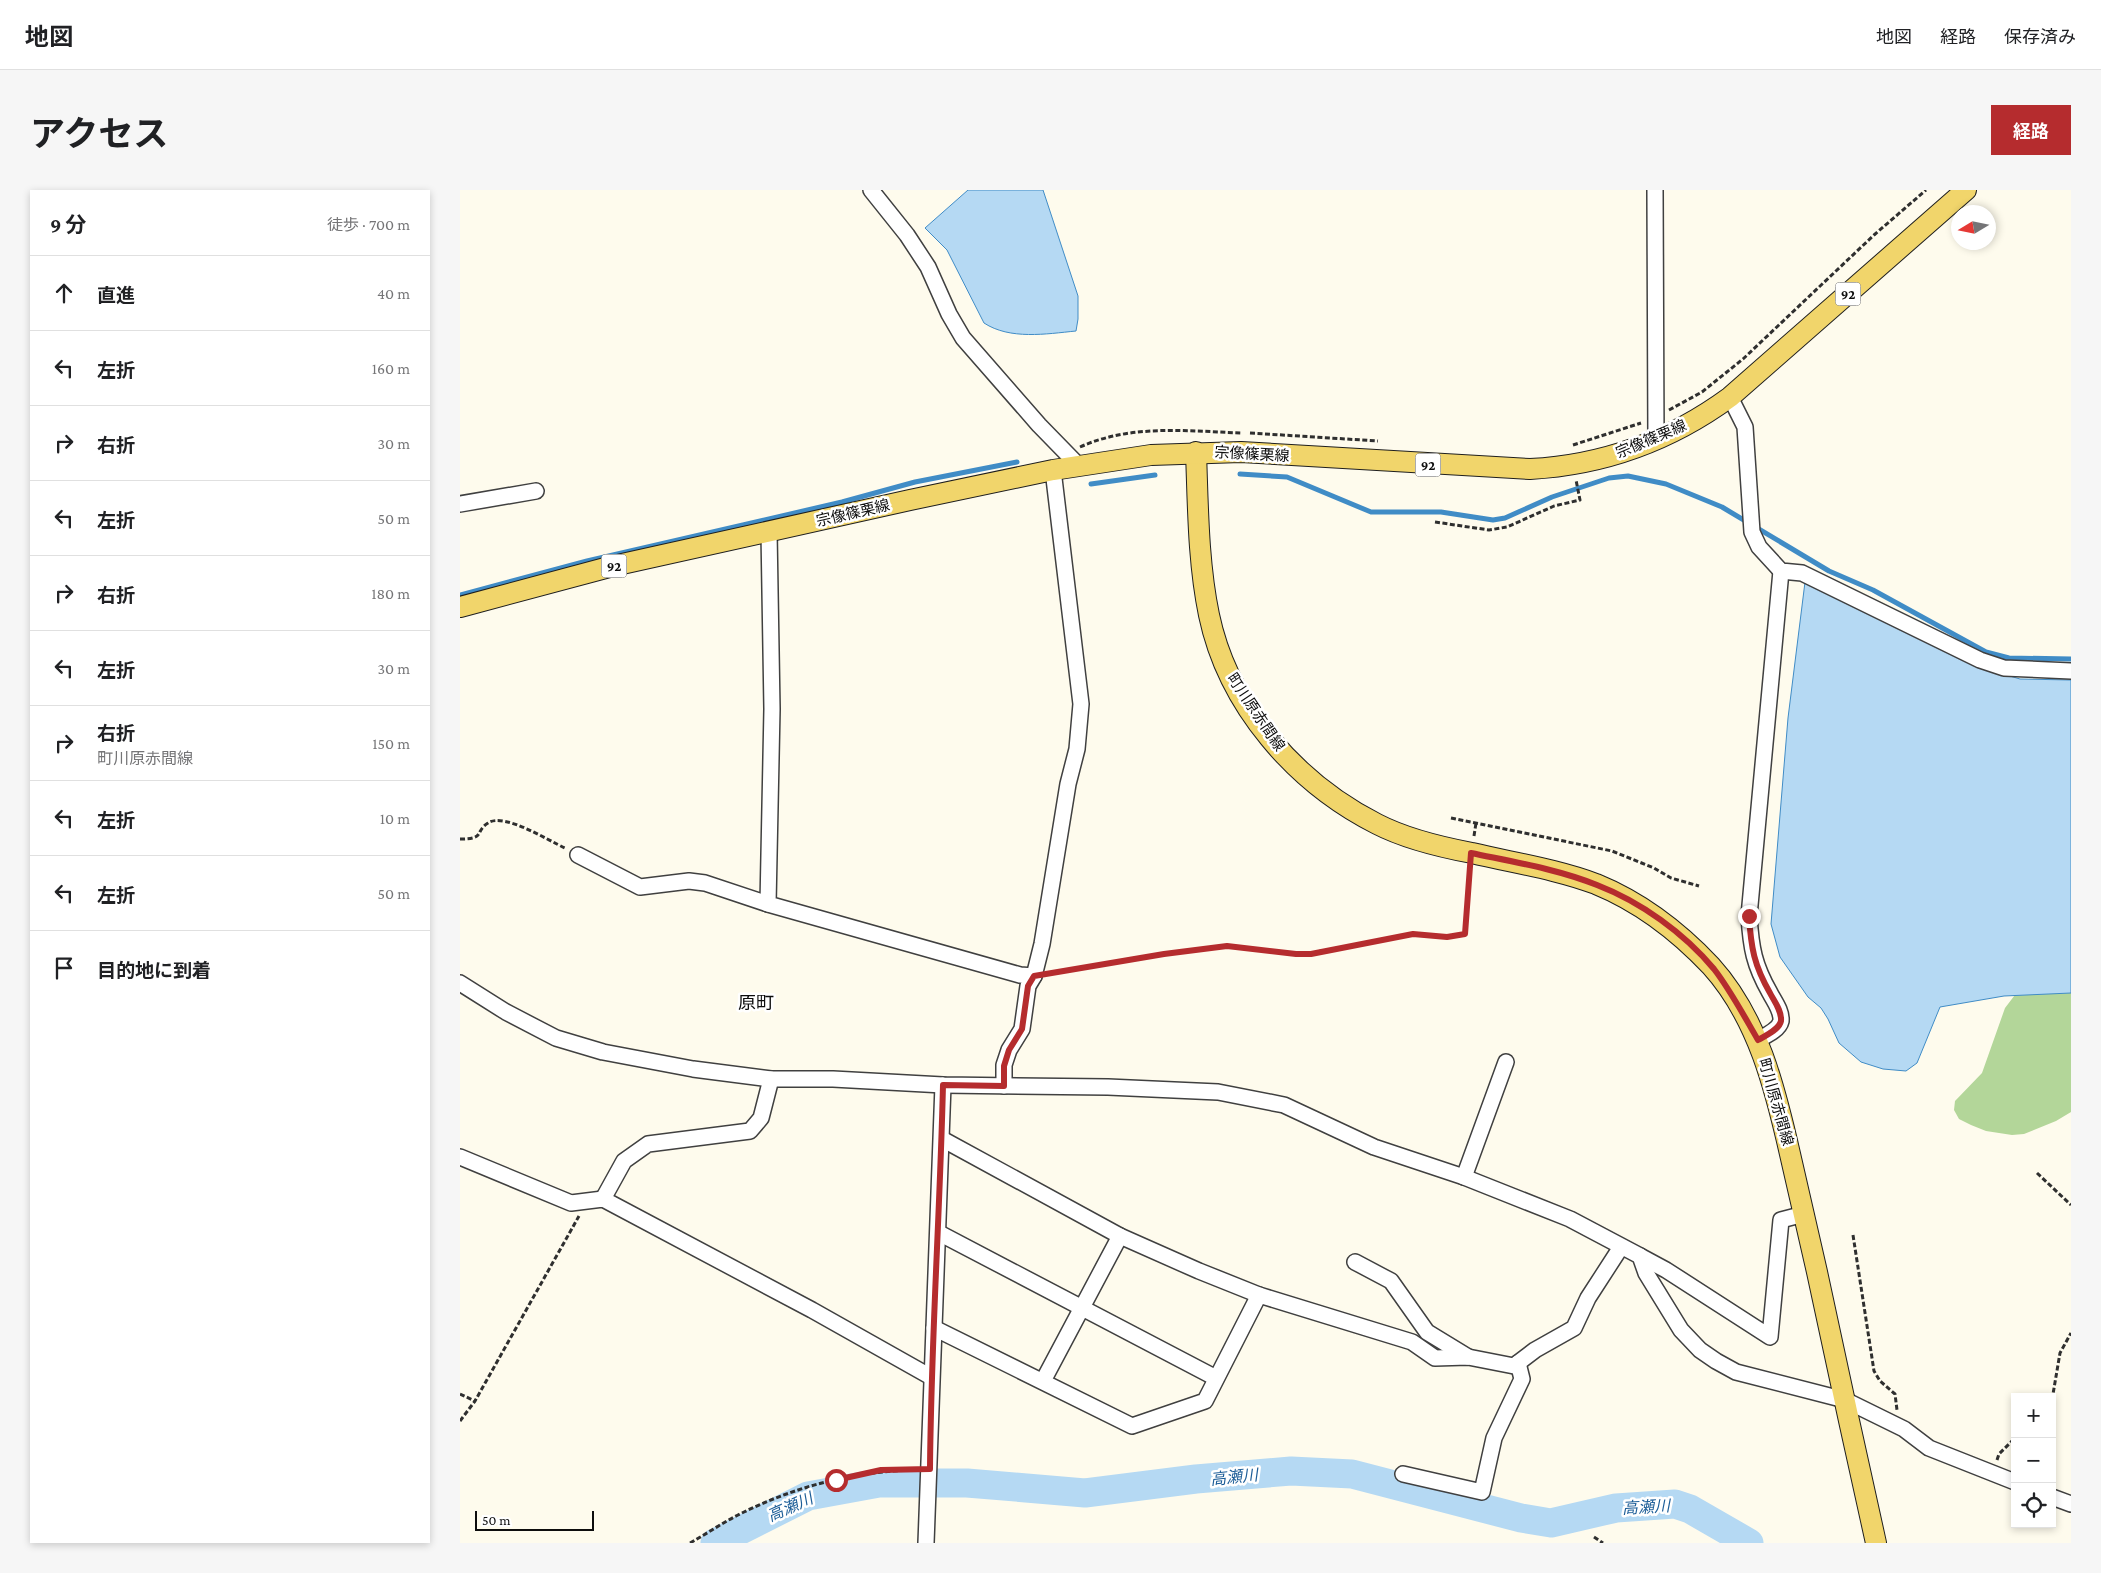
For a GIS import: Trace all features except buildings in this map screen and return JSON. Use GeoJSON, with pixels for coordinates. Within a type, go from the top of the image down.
{"type":"FeatureCollection","features":[{"type":"Feature","properties":{"kind":"main road","name":"宗像篠栗線"},"geometry":{"type":"LineString","coordinates":[[460,607],[613,566],[1053,470],[1072,460],[1196,452],[1240,452],[1504,469],[1544,468],[1570,455],[1602,460],[1656,440],[1687,425],[1730,397],[1966,190]]}},
{"type":"Feature","properties":{"kind":"main road","name":"町川原赤間線"},"geometry":{"type":"LineString","coordinates":[[1196,452],[1200,546],[1209,614],[1220,652],[1229,673],[1260,725],[1277,748],[1321,789],[1379,825],[1408,837],[1537,867],[1598,885],[1659,919],[1713,969],[1730,992],[1758,1040],[1775,1092],[1804,1214],[1876,1543]]}},
{"type":"Feature","properties":{"kind":"street"},"geometry":{"type":"LineString","coordinates":[[871,190],[907,235],[928,267],[949,314],[963,338],[997,379],[1072,460]]}},
{"type":"Feature","properties":{"kind":"street"},"geometry":{"type":"LineString","coordinates":[[1655,190],[1656,440]]}},
{"type":"Feature","properties":{"kind":"street"},"geometry":{"type":"LineString","coordinates":[[1730,397],[1745,427],[1750,516],[1754,539],[1781,571],[1749,916],[1751,946],[1761,978],[1779,1010],[1781,1022],[1776,1029],[1758,1040]]}},
{"type":"Feature","properties":{"kind":"street"},"geometry":{"type":"LineString","coordinates":[[1004,1086],[1004,1066],[1009,1050],[1022,1029],[1028,986],[1034,976],[1042,944],[1068,784],[1077,749],[1081,704],[1053,470]]}},
{"type":"Feature","properties":{"kind":"street"},"geometry":{"type":"LineString","coordinates":[[460,504],[536,491]]}},
{"type":"Feature","properties":{"kind":"street"},"geometry":{"type":"LineString","coordinates":[[768,904],[772,709],[769,532]]}},
{"type":"Feature","properties":{"kind":"street"},"geometry":{"type":"LineString","coordinates":[[1781,571],[1802,572],[1980,660],[2004,668],[2071,671]]}},
{"type":"Feature","properties":{"kind":"street"},"geometry":{"type":"LineString","coordinates":[[578,854],[640,887],[689,881],[705,884],[768,904],[1020,975],[1034,976]]}},
{"type":"Feature","properties":{"kind":"street"},"geometry":{"type":"LineString","coordinates":[[460,983],[506,1012],[556,1038],[603,1052],[693,1070],[771,1079],[832,1079],[943,1085],[1108,1087],[1218,1092],[1284,1105],[1374,1147],[1464,1177],[1570,1219],[1666,1270],[1770,1337],[1781,1220],[1804,1214]]}},
{"type":"Feature","properties":{"kind":"street"},"geometry":{"type":"LineString","coordinates":[[1464,1177],[1506,1062]]}},
{"type":"Feature","properties":{"kind":"street"},"geometry":{"type":"LineString","coordinates":[[603,1199],[624,1161],[648,1144],[750,1131],[761,1118],[771,1079]]}},
{"type":"Feature","properties":{"kind":"street"},"geometry":{"type":"LineString","coordinates":[[926,1543],[943,1085]]}},
{"type":"Feature","properties":{"kind":"street"},"geometry":{"type":"LineString","coordinates":[[942,1140],[1120,1236],[1199,1271],[1260,1295],[1412,1342],[1435,1358],[1468,1356],[1514,1366],[1518,1364],[1535,1350],[1574,1328],[1588,1298],[1621,1247]]}},
{"type":"Feature","properties":{"kind":"street"},"geometry":{"type":"LineString","coordinates":[[460,1157],[571,1203],[603,1199],[812,1310],[931,1377]]}},
{"type":"Feature","properties":{"kind":"street"},"geometry":{"type":"LineString","coordinates":[[939,1233],[1216,1378]]}},
{"type":"Feature","properties":{"kind":"street"},"geometry":{"type":"LineString","coordinates":[[1043,1381],[1120,1236]]}},
{"type":"Feature","properties":{"kind":"street"},"geometry":{"type":"LineString","coordinates":[[1640,1256],[1646,1272],[1681,1330],[1700,1350],[1716,1362],[1736,1372],[1844,1400],[1894,1423],[1929,1448],[2011,1481]]}},
{"type":"Feature","properties":{"kind":"street"},"geometry":{"type":"LineString","coordinates":[[1355,1262],[1391,1281],[1427,1332],[1468,1356]]}},
{"type":"Feature","properties":{"kind":"street"},"geometry":{"type":"LineString","coordinates":[[934,1328],[1132,1426],[1205,1401],[1260,1295]]}},
{"type":"Feature","properties":{"kind":"street"},"geometry":{"type":"LineString","coordinates":[[1403,1474],[1482,1492],[1494,1438],[1522,1379],[1518,1364]]}},
{"type":"Feature","properties":{"kind":"street"},"geometry":{"type":"LineString","coordinates":[[2056,1498],[2071,1504]]}},
{"type":"Feature","properties":{"kind":"path"},"geometry":{"type":"LineString","coordinates":[[1435,522],[1489,530],[1507,527],[1554,506],[1580,500],[1570,455],[1656,416],[1702,392],[1743,359],[1874,234],[1926,190]]}},
{"type":"Feature","properties":{"kind":"path"},"geometry":{"type":"LineString","coordinates":[[1072,460],[1089,443],[1132,431],[1165,430],[1313,435],[1382,441]]}},
{"type":"Feature","properties":{"kind":"path"},"geometry":{"type":"LineString","coordinates":[[1451,818],[1612,851],[1654,868],[1671,878],[1699,886]]}},
{"type":"Feature","properties":{"kind":"path"},"geometry":{"type":"LineString","coordinates":[[460,839],[472,839],[480,835],[487,823],[498,819],[578,854]]}},
{"type":"Feature","properties":{"kind":"path"},"geometry":{"type":"LineString","coordinates":[[1034,976],[1164,954],[1227,946],[1311,954],[1413,934],[1447,937],[1465,934],[1471,853]]}},
{"type":"Feature","properties":{"kind":"path"},"geometry":{"type":"LineString","coordinates":[[2037,1173],[2071,1205]]}},
{"type":"Feature","properties":{"kind":"path"},"geometry":{"type":"LineString","coordinates":[[460,1421],[475,1401],[579,1218],[585,1201]]}},
{"type":"Feature","properties":{"kind":"path"},"geometry":{"type":"LineString","coordinates":[[1853,1235],[1874,1372],[1880,1381],[1895,1394],[1898,1406],[1894,1423]]}},
{"type":"Feature","properties":{"kind":"path"},"geometry":{"type":"LineString","coordinates":[[2053,1393],[2060,1353],[2071,1333]]}},
{"type":"Feature","properties":{"kind":"path"},"geometry":{"type":"LineString","coordinates":[[460,1394],[475,1401]]}},
{"type":"Feature","properties":{"kind":"path"},"geometry":{"type":"LineString","coordinates":[[1991,1474],[1999,1454],[2011,1442]]}},
{"type":"Feature","properties":{"kind":"path"},"geometry":{"type":"LineString","coordinates":[[690,1543],[744,1512],[800,1489],[881,1470],[930,1469]]}},
{"type":"Feature","properties":{"kind":"path"},"geometry":{"type":"LineString","coordinates":[[1594,1537],[1603,1543]]}},
{"type":"Feature","properties":{"kind":"green space"},"geometry":{"type":"Polygon","coordinates":[[[2071,966],[2071,1112],[2056,1121],[2024,1134],[2012,1135],[1986,1131],[1959,1119],[1954,1110],[1955,1101],[1982,1073],[2005,1008],[2021,987],[2071,966]]]}},
{"type":"Feature","properties":{"kind":"water"},"geometry":{"type":"Polygon","coordinates":[[[968,190],[1043,190],[1078,296],[1076,331],[1017,334],[1005,332],[984,323],[947,250],[925,228],[968,190]]]}},
{"type":"Feature","properties":{"kind":"water"},"geometry":{"type":"Polygon","coordinates":[[[1805,582],[1993,671],[2020,679],[2071,680],[2071,993],[2004,996],[1940,1007],[1917,1063],[1906,1071],[1883,1069],[1861,1062],[1839,1043],[1821,1008],[1808,997],[1780,957],[1771,924],[1788,718],[1805,582]]]}},
{"type":"Feature","properties":{"kind":"waterway"},"geometry":{"type":"LineString","coordinates":[[460,595],[587,561],[842,502],[915,482],[1017,462]]}},
{"type":"Feature","properties":{"kind":"waterway"},"geometry":{"type":"LineString","coordinates":[[1240,474],[1287,477],[1371,512],[1441,512],[1493,520],[1505,518],[1552,497],[1609,478],[1628,476],[1666,484],[1722,507],[1829,571],[1873,590],[1986,652],[2009,658],[2071,659]]}},
{"type":"Feature","properties":{"kind":"waterway"},"geometry":{"type":"LineString","coordinates":[[1091,484],[1155,475]]}},
{"type":"Feature","properties":{"kind":"waterway","name":"高瀬川"},"geometry":{"type":"LineString","coordinates":[[715,1543],[808,1496],[879,1483],[967,1483],[1085,1493],[1196,1479],[1291,1471],[1352,1474],[1521,1518],[1551,1523],[1616,1508],[1675,1504],[1690,1509],[1749,1543]]}},
{"type":"Feature","properties":{"kind":"district","name":"原町"},"geometry":{"type":"Point","coordinates":[756,1003]}},
{"type":"Feature","properties":{"kind":"route"},"geometry":{"type":"LineString","coordinates":[[836,1480],[881,1470],[930,1469],[931,1377],[939,1233],[943,1085],[1004,1086],[1004,1066],[1009,1050],[1022,1029],[1028,986],[1034,976],[1164,954],[1227,946],[1311,954],[1413,934],[1447,937],[1465,934],[1471,853],[1537,867],[1598,885],[1659,919],[1676,932],[1713,969],[1730,992],[1758,1040],[1776,1029],[1781,1022],[1779,1010],[1761,978],[1751,946],[1749,916]]}}]}
